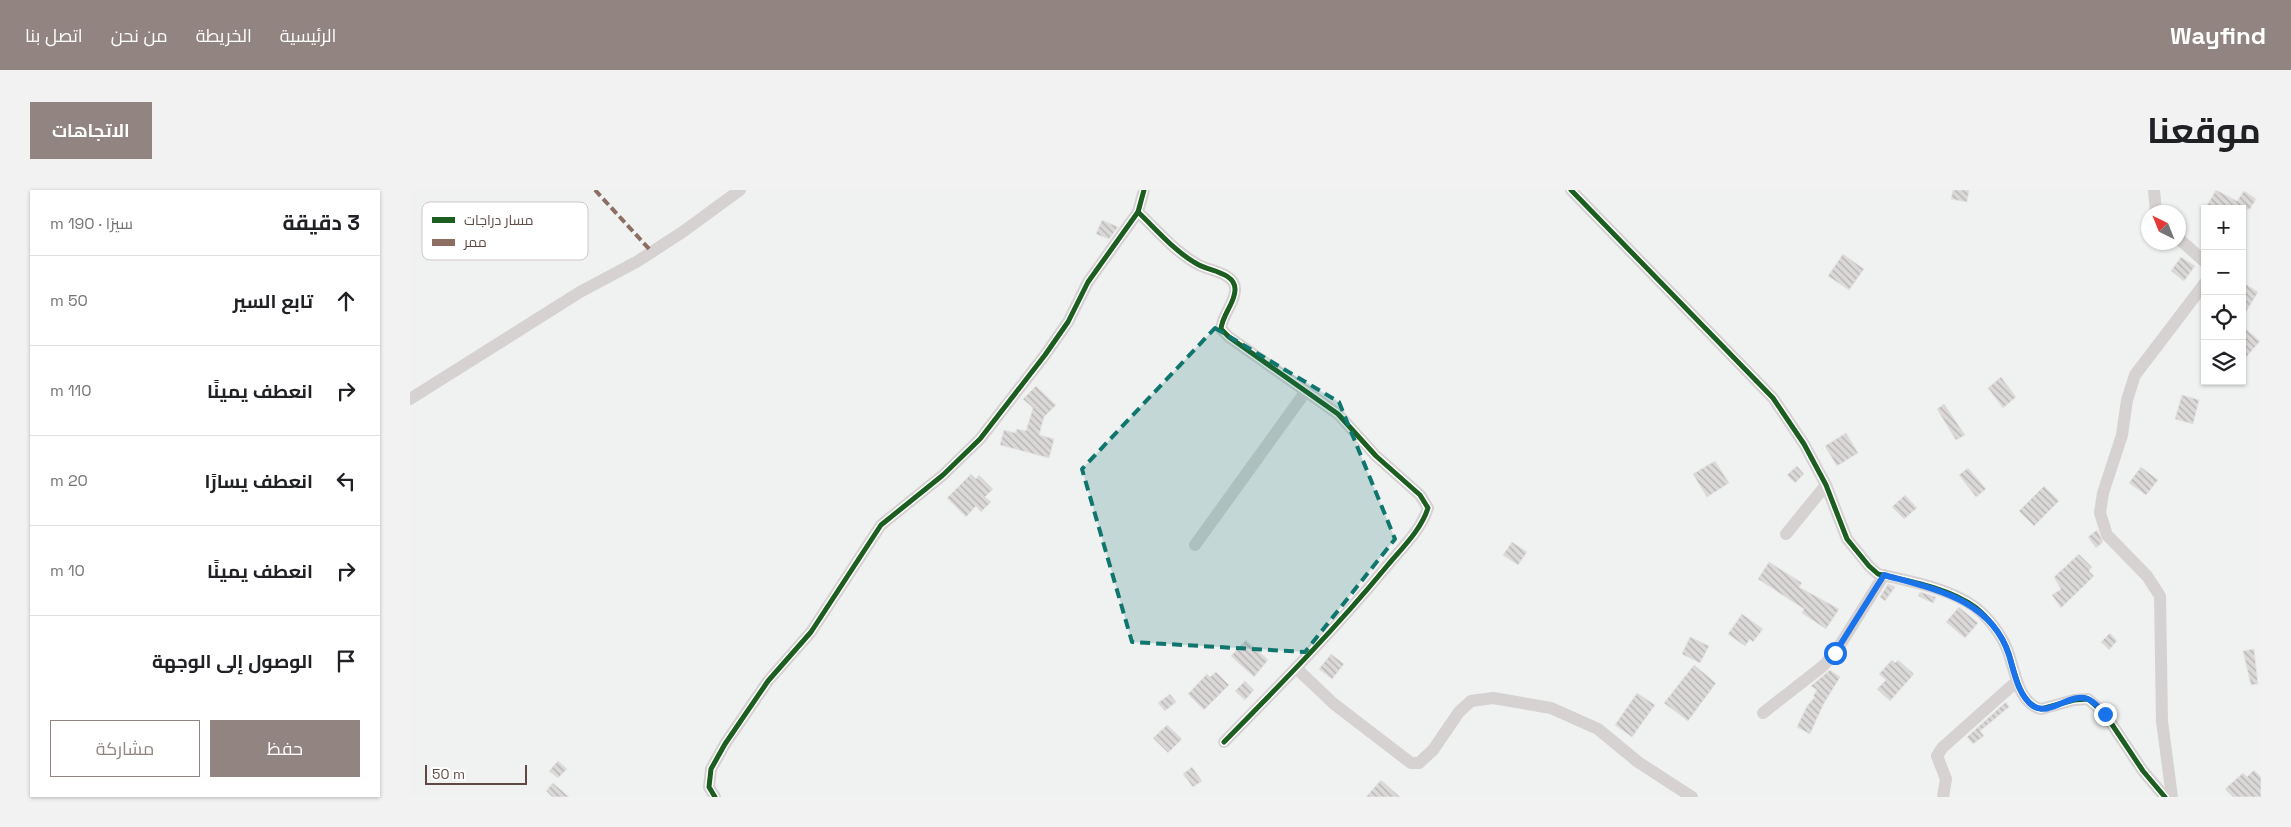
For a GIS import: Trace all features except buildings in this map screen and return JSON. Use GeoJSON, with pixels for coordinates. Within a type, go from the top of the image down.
{"type":"FeatureCollection","features":[{"type":"Feature","properties":{"kind":"street"},"geometry":{"type":"LineString","coordinates":[[410,399],[580,292],[638,261],[684,231],[740,190]]}},
{"type":"Feature","properties":{"kind":"street"},"geometry":{"type":"LineString","coordinates":[[715,797],[709,787],[711,769],[725,744],[768,681],[811,632],[882,525],[943,475],[980,438],[1059,335],[1088,282],[1138,212],[1144,190]]}},
{"type":"Feature","properties":{"kind":"street"},"geometry":{"type":"LineString","coordinates":[[1570,190],[1772,398],[1804,444],[1826,485],[1847,539],[1869,566],[1878,574],[1950,594],[1976,607],[2001,637],[2007,649],[2016,682],[2030,704],[2037,708],[2046,708],[2082,698],[2095,704],[2105,714],[2143,771],[2165,797]]}},
{"type":"Feature","properties":{"kind":"street"},"geometry":{"type":"LineString","coordinates":[[2154,190],[2155,205]]}},
{"type":"Feature","properties":{"kind":"street"},"geometry":{"type":"LineString","coordinates":[[1138,212],[1175,248],[1199,266],[1226,276],[1234,283],[1236,290],[1222,320],[1221,329],[1263,363],[1338,414],[1376,456],[1420,494],[1428,508],[1418,528],[1374,582],[1296,668],[1224,742]]}},
{"type":"Feature","properties":{"kind":"street"},"geometry":{"type":"LineString","coordinates":[[2186,245],[2201,258]]}},
{"type":"Feature","properties":{"kind":"street"},"geometry":{"type":"LineString","coordinates":[[2172,797],[2165,759],[2162,721],[2160,596],[2147,576],[2107,535],[2100,513],[2103,494],[2122,435],[2127,400],[2135,375],[2201,288]]}},
{"type":"Feature","properties":{"kind":"street"},"geometry":{"type":"LineString","coordinates":[[1195,546],[1306,391]]}},
{"type":"Feature","properties":{"kind":"street"},"geometry":{"type":"LineString","coordinates":[[1786,534],[1826,485]]}},
{"type":"Feature","properties":{"kind":"street"},"geometry":{"type":"LineString","coordinates":[[1763,712],[1823,666],[1840,645],[1884,575]]}},
{"type":"Feature","properties":{"kind":"street"},"geometry":{"type":"LineString","coordinates":[[1296,668],[1334,704],[1411,763],[1419,763],[1433,750],[1459,712],[1471,701],[1493,698],[1550,708],[1598,729],[1638,762],[1692,797]]}},
{"type":"Feature","properties":{"kind":"street"},"geometry":{"type":"LineString","coordinates":[[1943,797],[1946,779],[1937,756],[1942,748],[2016,682]]}},
{"type":"Feature","properties":{"kind":"highlighted area"},"geometry":{"type":"Polygon","coordinates":[[[1215,328],[1339,402],[1395,539],[1305,652],[1132,642],[1082,469],[1215,328]]]}},
{"type":"Feature","properties":{"kind":"marked path"},"geometry":{"type":"LineString","coordinates":[[595,190],[651,251]]}},
{"type":"Feature","properties":{"kind":"cycle path"},"geometry":{"type":"LineString","coordinates":[[715,797],[709,787],[711,769],[725,744],[768,681],[811,632],[881,525],[943,475],[980,439],[1045,355],[1068,322],[1088,282],[1138,212],[1144,190]]}},
{"type":"Feature","properties":{"kind":"cycle path"},"geometry":{"type":"LineString","coordinates":[[1571,190],[1773,398],[1804,444],[1826,485],[1847,539],[1869,566],[1878,574],[1941,590],[1965,600],[1975,607],[1998,632],[2007,649],[2018,684],[2027,700],[2041,709],[2074,700],[2088,699],[2105,714],[2143,771],[2165,797]]}},
{"type":"Feature","properties":{"kind":"cycle path"},"geometry":{"type":"LineString","coordinates":[[1138,212],[1182,254],[1199,265],[1227,276],[1234,284],[1234,295],[1221,329],[1229,337],[1338,414],[1376,456],[1420,495],[1428,508],[1421,524],[1405,546],[1348,612],[1224,742]]}},
{"type":"Feature","properties":{"kind":"route"},"geometry":{"type":"LineString","coordinates":[[1835,653],[1884,575],[1950,594],[1976,607],[2001,637],[2007,649],[2016,682],[2030,704],[2041,709],[2082,698],[2088,699],[2105,714]]}}]}
